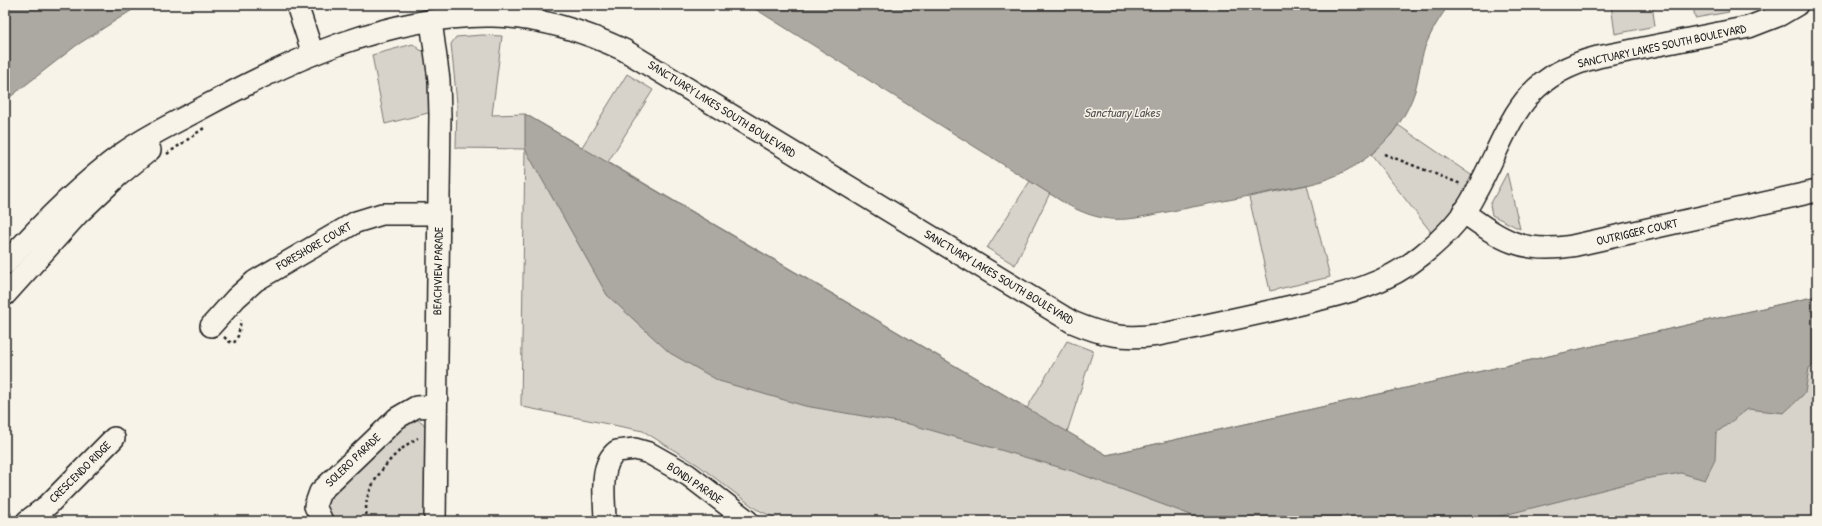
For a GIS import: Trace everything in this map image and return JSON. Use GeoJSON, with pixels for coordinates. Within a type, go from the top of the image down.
{"type":"FeatureCollection","features":[{"type":"Feature","properties":{"kind":"street"},"geometry":{"type":"LineString","coordinates":[[297,5],[313,54]]}},
{"type":"Feature","properties":{"kind":"street","name":"SANCTUARY LAKES SOUTH BOULEVARD"},"geometry":{"type":"LineString","coordinates":[[5,295],[97,196],[118,176],[268,73],[313,54],[385,31],[431,21],[483,16],[534,20],[586,33],[617,46],[643,60],[1072,322],[1104,334],[1131,337],[1158,335],[1352,292],[1392,275],[1416,260],[1441,238],[1463,212],[1475,195],[1509,124],[1518,109],[1527,97],[1552,75],[1582,61],[1598,57],[1749,27],[1780,16],[1797,5]]}},
{"type":"Feature","properties":{"kind":"street","name":"BEACHVIEW PARADE"},"geometry":{"type":"LineString","coordinates":[[431,21],[440,94],[434,521]]}},
{"type":"Feature","properties":{"kind":"street","name":"SANCTUARY LAKES SOUTH BOULEVARD"},"geometry":{"type":"LineString","coordinates":[[5,264],[55,211],[107,166],[137,143],[167,125],[204,118]]}},
{"type":"Feature","properties":{"kind":"street","name":"OUTRIGGER COURT"},"geometry":{"type":"LineString","coordinates":[[1463,212],[1496,236],[1507,241],[1521,246],[1546,249],[1572,246],[1817,191]]}},
{"type":"Feature","properties":{"kind":"street","name":"FORESHORE COURT"},"geometry":{"type":"LineString","coordinates":[[211,326],[236,298],[255,281],[346,227],[364,218],[382,214],[439,214]]}},
{"type":"Feature","properties":{"kind":"street","name":"SOLERO PARADE"},"geometry":{"type":"LineString","coordinates":[[311,512],[320,492],[397,418],[406,402],[416,393],[436,396]]}},
{"type":"Feature","properties":{"kind":"street","name":"CRESCENDO RIDGE"},"geometry":{"type":"LineString","coordinates":[[27,521],[48,505],[116,433]]}},
{"type":"Feature","properties":{"kind":"street","name":"BONDI PARADE"},"geometry":{"type":"LineString","coordinates":[[605,521],[605,480],[606,468],[609,460],[617,451],[635,450],[649,453],[688,475],[748,521]]}},
{"type":"Feature","properties":{"kind":"path"},"geometry":{"type":"LineString","coordinates":[[166,155],[204,118]]}},
{"type":"Feature","properties":{"kind":"path"},"geometry":{"type":"LineString","coordinates":[[1384,154],[1462,184]]}},
{"type":"Feature","properties":{"kind":"path"},"geometry":{"type":"LineString","coordinates":[[1460,188],[1465,178]]}},
{"type":"Feature","properties":{"kind":"path"},"geometry":{"type":"LineString","coordinates":[[211,326],[230,342],[234,343],[238,336],[242,316]]}},
{"type":"Feature","properties":{"kind":"path"},"geometry":{"type":"LineString","coordinates":[[367,521],[366,504],[369,494],[388,464],[396,454],[412,441],[435,434]]}},
{"type":"Feature","properties":{"kind":"shaded area"},"geometry":{"type":"Polygon","coordinates":[[[1611,5],[1652,5],[1655,26],[1615,34],[1611,5]]]}},
{"type":"Feature","properties":{"kind":"shaded area"},"geometry":{"type":"Polygon","coordinates":[[[1693,5],[1728,5],[1729,12],[1695,18],[1693,5]]]}},
{"type":"Feature","properties":{"kind":"shaded area"},"geometry":{"type":"Polygon","coordinates":[[[482,35],[502,36],[492,115],[525,114],[582,147],[627,74],[653,90],[608,162],[1027,408],[1067,341],[1093,351],[1067,432],[1107,455],[1817,296],[1817,521],[782,521],[756,509],[698,465],[643,431],[523,407],[521,405],[525,149],[456,148],[457,103],[451,44],[456,37],[482,35]]]}},
{"type":"Feature","properties":{"kind":"shaded area"},"geometry":{"type":"Polygon","coordinates":[[[413,44],[420,50],[427,52],[432,112],[385,124],[372,55],[413,44]]]}},
{"type":"Feature","properties":{"kind":"shaded area"},"geometry":{"type":"Polygon","coordinates":[[[1398,125],[1474,177],[1452,215],[1434,236],[1371,155],[1391,135],[1398,125]]]}},
{"type":"Feature","properties":{"kind":"shaded area"},"geometry":{"type":"Polygon","coordinates":[[[1507,173],[1520,229],[1492,215],[1490,205],[1507,173]]]}},
{"type":"Feature","properties":{"kind":"shaded area"},"geometry":{"type":"Polygon","coordinates":[[[1030,181],[1050,193],[1015,265],[987,248],[1030,181]]]}},
{"type":"Feature","properties":{"kind":"shaded area"},"geometry":{"type":"Polygon","coordinates":[[[1307,185],[1330,277],[1270,291],[1249,197],[1307,185]]]}},
{"type":"Feature","properties":{"kind":"shaded area"},"geometry":{"type":"Polygon","coordinates":[[[414,418],[422,422],[426,427],[426,521],[323,521],[320,493],[406,419],[414,418]]]}},
{"type":"Feature","properties":{"kind":"water"},"geometry":{"type":"Polygon","coordinates":[[[5,5],[140,5],[77,45],[5,101],[5,5]]]}},
{"type":"Feature","properties":{"kind":"water","name":"Sanctuary Lakes"},"geometry":{"type":"Polygon","coordinates":[[[749,5],[1449,5],[1436,25],[1425,47],[1415,91],[1408,108],[1399,124],[1388,138],[1361,162],[1329,179],[1311,184],[1136,218],[1108,219],[1083,212],[1066,204],[749,5]]]}},
{"type":"Feature","properties":{"kind":"water"},"geometry":{"type":"Polygon","coordinates":[[[525,114],[1107,455],[1817,296],[1817,362],[1809,368],[1805,393],[1784,413],[1748,409],[1716,433],[1715,460],[1705,480],[1681,473],[1645,479],[1497,517],[1459,521],[1307,521],[1280,517],[1255,521],[1207,521],[1072,471],[997,449],[909,424],[805,406],[719,381],[670,353],[607,295],[525,149],[525,114]]]}}]}
